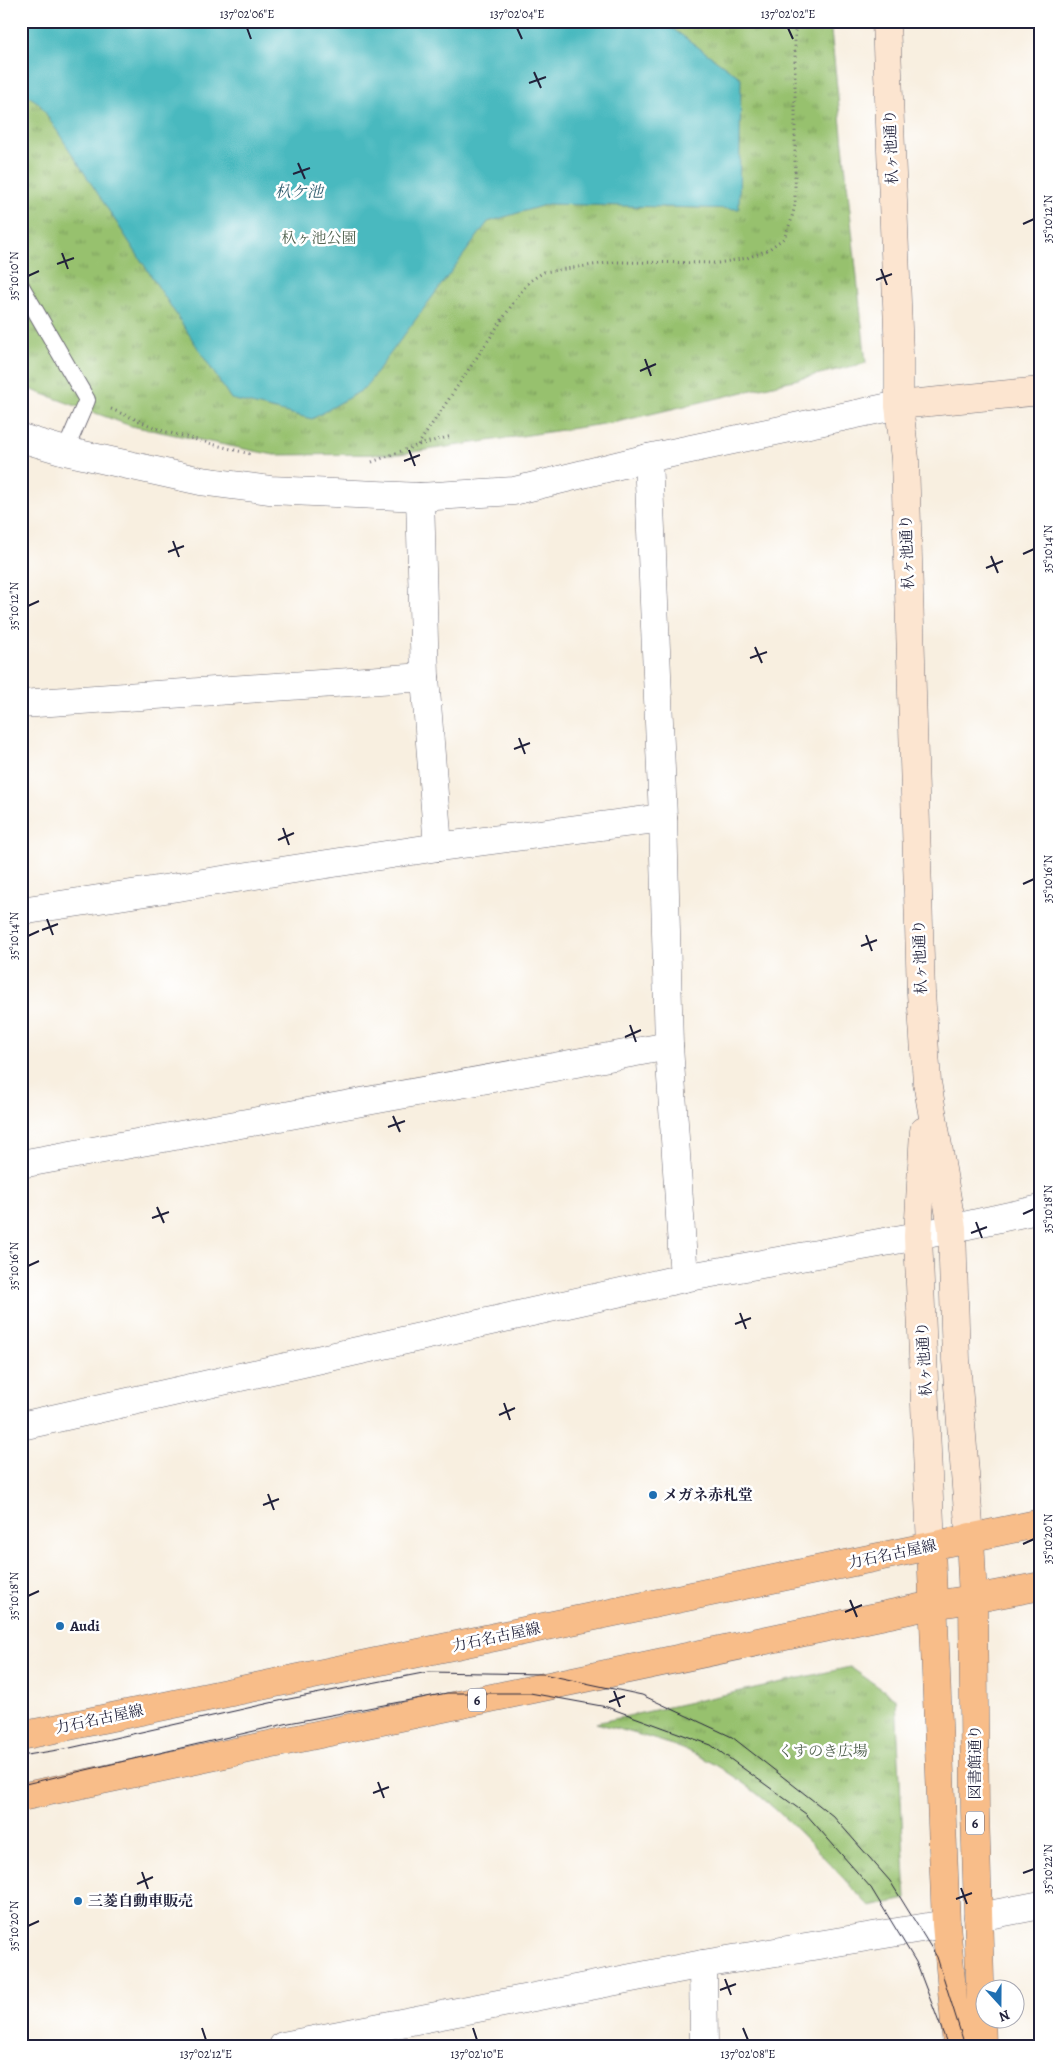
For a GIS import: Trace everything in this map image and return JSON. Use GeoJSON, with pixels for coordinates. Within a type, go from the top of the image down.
{"type":"FeatureCollection","features":[{"type":"Feature","properties":{"kind":"main road","name":"力石名古屋線"},"geometry":{"type":"LineString","coordinates":[[21,1736],[1041,1523]]}},
{"type":"Feature","properties":{"kind":"main road","name":"図書館通り"},"geometry":{"type":"LineString","coordinates":[[970,1537],[973,1599],[975,1811],[982,2046]]}},
{"type":"Feature","properties":{"kind":"main road"},"geometry":{"type":"LineString","coordinates":[[931,1546],[946,1924],[956,2046]]}},
{"type":"Feature","properties":{"kind":"main road"},"geometry":{"type":"LineString","coordinates":[[933,1605],[1041,1586]]}},
{"type":"Feature","properties":{"kind":"main road","name":"6"},"geometry":{"type":"LineString","coordinates":[[21,1797],[933,1605]]}},
{"type":"Feature","properties":{"kind":"street","name":"杁ヶ池通り"},"geometry":{"type":"LineString","coordinates":[[886,21],[899,405],[904,459],[921,993],[927,1082],[952,1228],[956,1360],[970,1537]]}},
{"type":"Feature","properties":{"kind":"street"},"geometry":{"type":"LineString","coordinates":[[21,438],[65,451],[201,481],[270,490],[420,497],[514,491],[648,458],[899,405],[1041,391]]}},
{"type":"Feature","properties":{"kind":"street"},"geometry":{"type":"LineString","coordinates":[[648,458],[663,818],[669,1046],[684,1278]]}},
{"type":"Feature","properties":{"kind":"street"},"geometry":{"type":"LineString","coordinates":[[420,497],[424,677],[438,847]]}},
{"type":"Feature","properties":{"kind":"street"},"geometry":{"type":"LineString","coordinates":[[21,704],[424,677]]}},
{"type":"Feature","properties":{"kind":"street"},"geometry":{"type":"LineString","coordinates":[[21,911],[438,847],[663,818]]}},
{"type":"Feature","properties":{"kind":"street"},"geometry":{"type":"LineString","coordinates":[[21,1164],[669,1046]]}},
{"type":"Feature","properties":{"kind":"street","name":"杁ヶ池通り"},"geometry":{"type":"LineString","coordinates":[[927,1082],[918,1236],[931,1546]]}},
{"type":"Feature","properties":{"kind":"street"},"geometry":{"type":"LineString","coordinates":[[21,1426],[684,1278],[918,1236],[1041,1209]]}},
{"type":"Feature","properties":{"kind":"street"},"geometry":{"type":"LineString","coordinates":[[978,1917],[1041,1905]]}},
{"type":"Feature","properties":{"kind":"street"},"geometry":{"type":"LineString","coordinates":[[283,2046],[703,1964],[946,1924]]}},
{"type":"Feature","properties":{"kind":"street"},"geometry":{"type":"LineString","coordinates":[[703,1964],[704,2046]]}},
{"type":"Feature","properties":{"kind":"lane"},"geometry":{"type":"LineString","coordinates":[[21,286],[87,400],[65,451]]}},
{"type":"Feature","properties":{"kind":"path"},"geometry":{"type":"LineString","coordinates":[[418,445],[520,293],[530,281],[544,272],[614,262],[718,263],[747,258],[768,250],[784,238],[792,221],[795,205],[795,21]]}},
{"type":"Feature","properties":{"kind":"path"},"geometry":{"type":"LineString","coordinates":[[87,400],[163,431],[255,456]]}},
{"type":"Feature","properties":{"kind":"path"},"geometry":{"type":"LineString","coordinates":[[364,464],[418,445],[452,436]]}},
{"type":"Feature","properties":{"kind":"green space","name":"杁ヶ池公園"},"geometry":{"type":"Polygon","coordinates":[[[21,21],[830,21],[866,363],[617,422],[399,454],[274,455],[131,426],[21,386],[21,21]]]}},
{"type":"Feature","properties":{"kind":"green space","name":"くすのき広場"},"geometry":{"type":"Polygon","coordinates":[[[850,1667],[896,1699],[906,1899],[870,1907],[790,1823],[746,1785],[697,1755],[673,1745],[596,1723],[850,1667]]]}},
{"type":"Feature","properties":{"kind":"water","name":"杁ケ池"},"geometry":{"type":"Polygon","coordinates":[[[21,21],[662,21],[741,78],[739,209],[548,204],[488,222],[364,389],[312,419],[231,399],[39,103],[21,91],[21,21]]]}},
{"type":"Feature","properties":{"kind":"tram line"},"geometry":{"type":"LineString","coordinates":[[21,1756],[70,1748],[279,1701],[428,1672],[543,1674],[642,1695],[732,1737],[833,1816],[890,1881],[937,1957],[965,2046]]}},
{"type":"Feature","properties":{"kind":"tram line"},"geometry":{"type":"LineString","coordinates":[[21,1785],[289,1723],[447,1693],[530,1693],[607,1707],[711,1745],[806,1814],[871,1888],[916,1962],[948,2046]]}},
{"type":"Feature","properties":{"kind":"place","name":"メガネ赤札堂"},"geometry":{"type":"Point","coordinates":[653,1495]}},
{"type":"Feature","properties":{"kind":"place","name":"Audi"},"geometry":{"type":"Point","coordinates":[60,1626]}},
{"type":"Feature","properties":{"kind":"place","name":"三菱自動車販売"},"geometry":{"type":"Point","coordinates":[78,1901]}}]}
